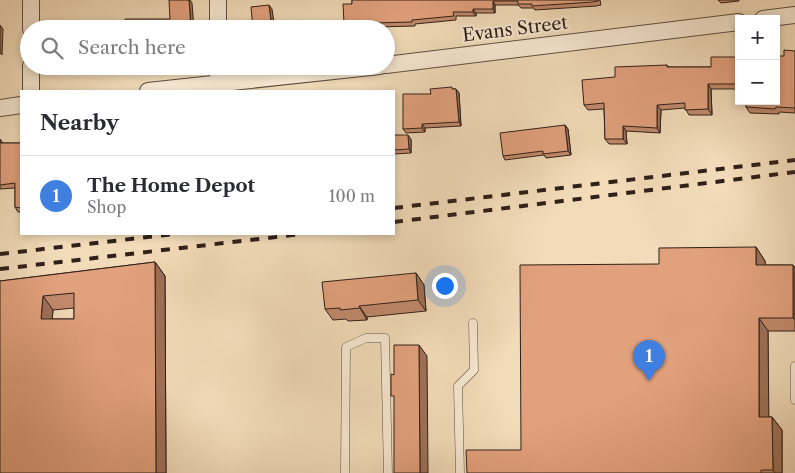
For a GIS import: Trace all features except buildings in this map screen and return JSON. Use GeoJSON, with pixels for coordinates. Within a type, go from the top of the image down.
{"type":"FeatureCollection","features":[{"type":"Feature","properties":{"kind":"street"},"geometry":{"type":"LineString","coordinates":[[31,20],[32,0]]}},
{"type":"Feature","properties":{"kind":"street"},"geometry":{"type":"LineString","coordinates":[[218,0],[218,20]]}},
{"type":"Feature","properties":{"kind":"street"},"geometry":{"type":"LineString","coordinates":[[776,15],[793,10]]}},
{"type":"Feature","properties":{"kind":"street","name":"Evans Street"},"geometry":{"type":"LineString","coordinates":[[395,65],[735,22]]}},
{"type":"Feature","properties":{"kind":"street"},"geometry":{"type":"LineString","coordinates":[[31,75],[31,90]]}},
{"type":"Feature","properties":{"kind":"street"},"geometry":{"type":"LineString","coordinates":[[218,75],[218,84]]}},
{"type":"Feature","properties":{"kind":"street"},"geometry":{"type":"LineString","coordinates":[[158,90],[299,75]]}},
{"type":"Feature","properties":{"kind":"street"},"geometry":{"type":"LineString","coordinates":[[0,108],[20,105]]}},
{"type":"Feature","properties":{"kind":"lane"},"geometry":{"type":"LineString","coordinates":[[460,473],[458,386],[474,370],[473,323]]}},
{"type":"Feature","properties":{"kind":"lane"},"geometry":{"type":"LineString","coordinates":[[345,473],[346,347],[366,338],[385,338],[388,473]]}},
{"type":"Feature","properties":{"kind":"lane"},"geometry":{"type":"LineString","coordinates":[[795,366],[795,400]]}},
{"type":"Feature","properties":{"kind":"railway"},"geometry":{"type":"LineString","coordinates":[[395,208],[795,160]]}},
{"type":"Feature","properties":{"kind":"railway"},"geometry":{"type":"LineString","coordinates":[[395,222],[795,172]]}},
{"type":"Feature","properties":{"kind":"railway"},"geometry":{"type":"LineString","coordinates":[[0,254],[165,235]]}},
{"type":"Feature","properties":{"kind":"railway"},"geometry":{"type":"LineString","coordinates":[[0,269],[293,235]]}},
{"type":"Feature","properties":{"kind":"place","name":"The Home Depot"},"geometry":{"type":"Point","coordinates":[649,381]}}]}
